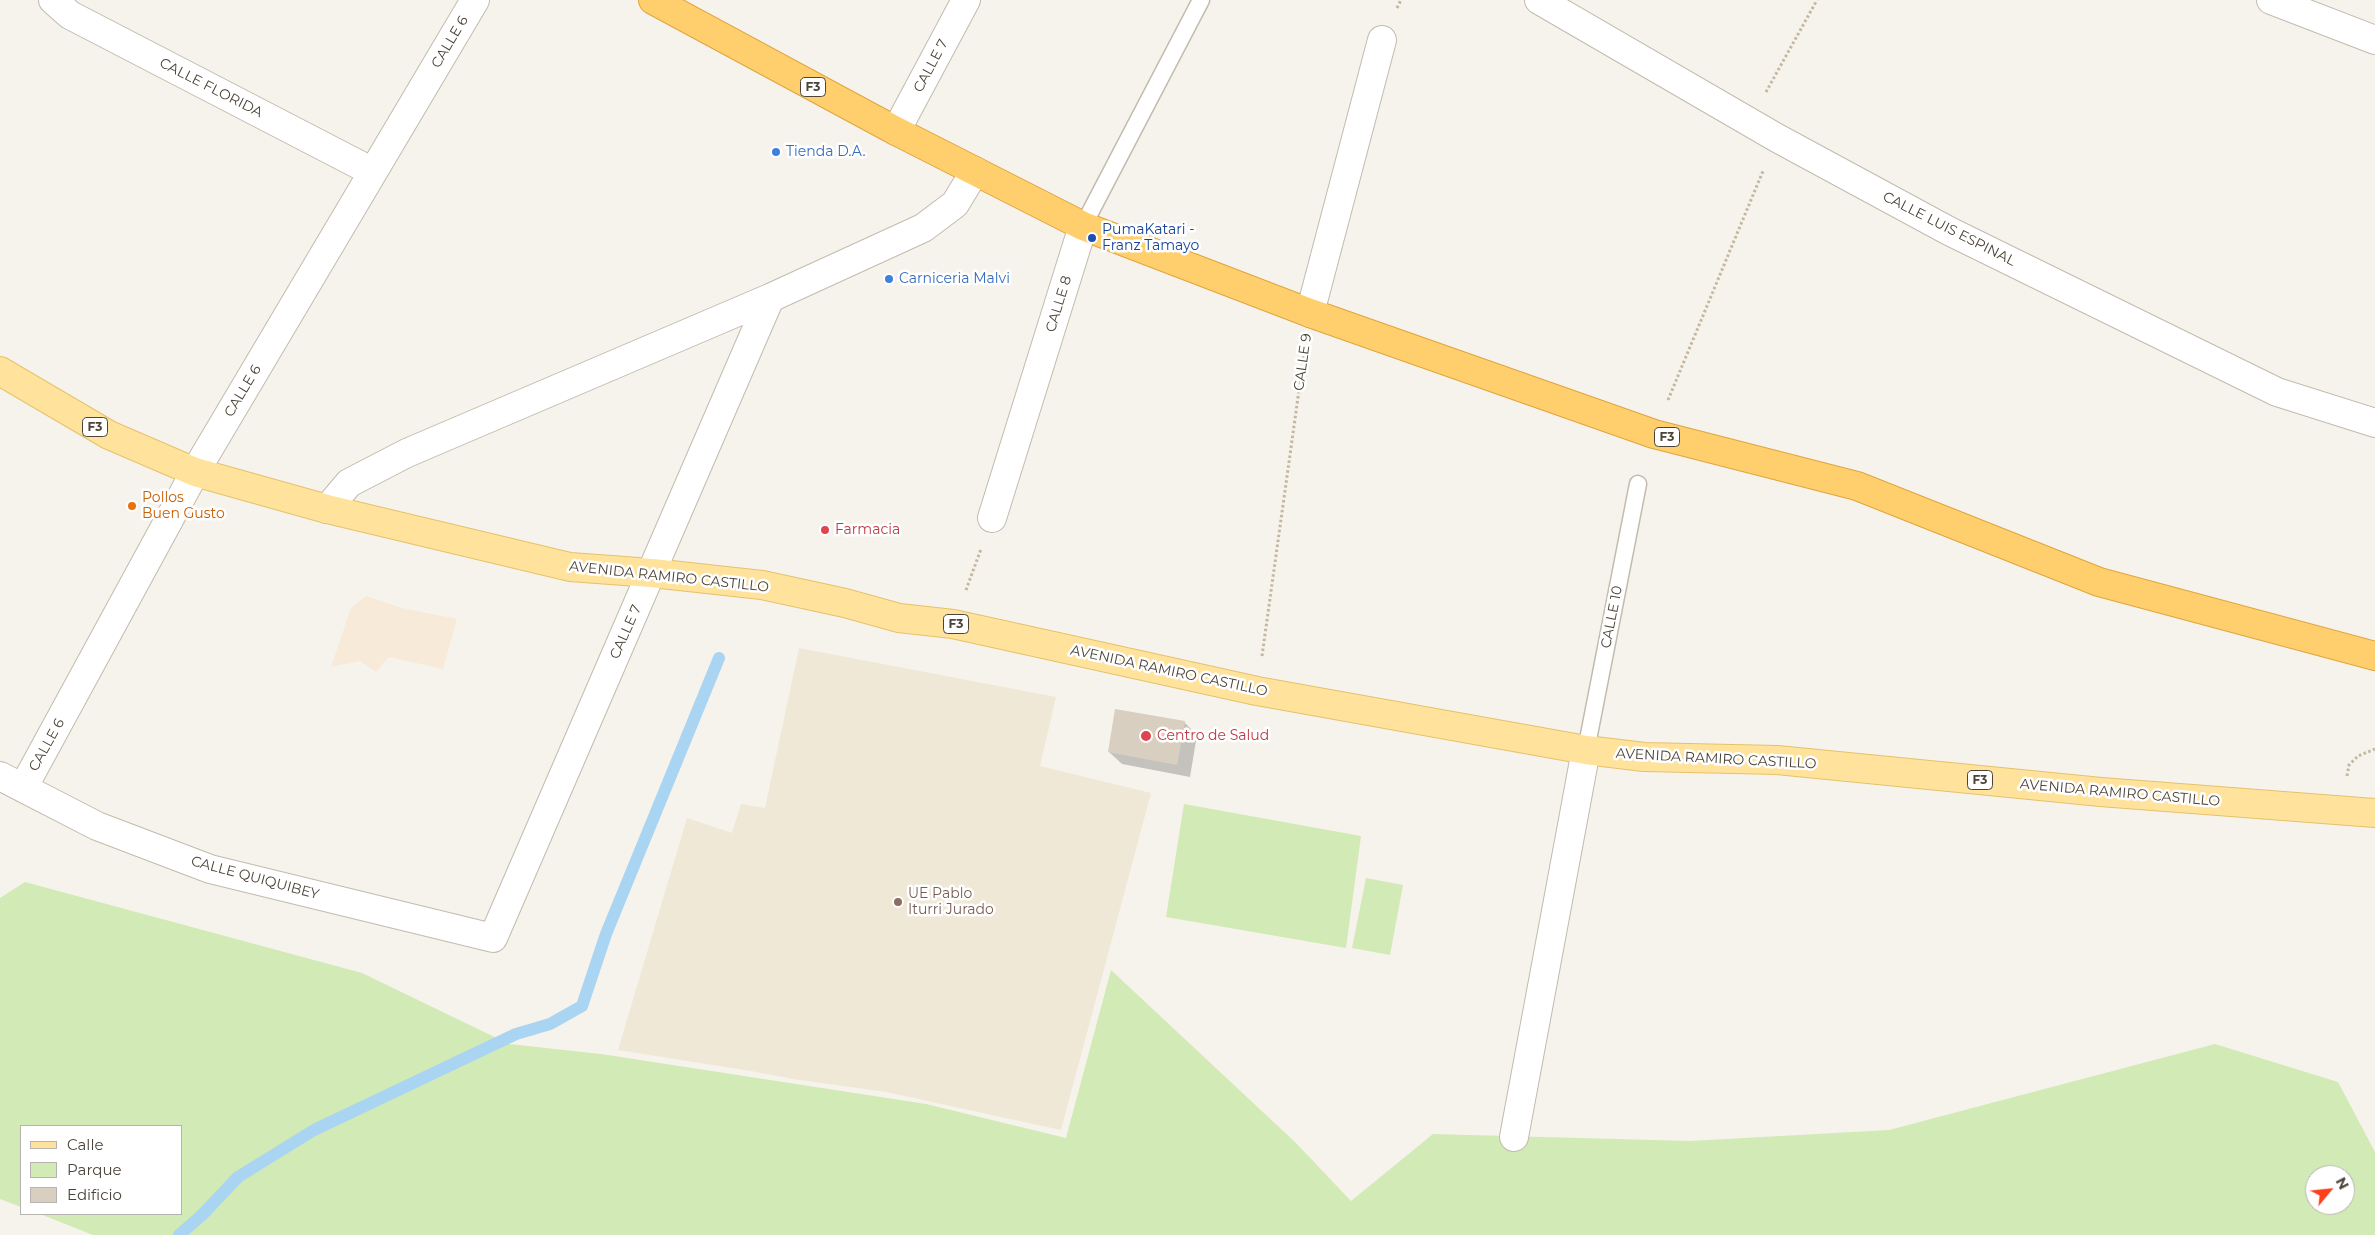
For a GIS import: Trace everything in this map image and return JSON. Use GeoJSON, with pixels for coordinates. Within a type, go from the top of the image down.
{"type":"FeatureCollection","features":[{"type":"Feature","properties":{"kind":"highway","name":"F3"},"geometry":{"type":"LineString","coordinates":[[653,0],[896,131],[1083,226],[1310,313],[1654,434],[1857,486],[2099,582],[2375,656]]}},
{"type":"Feature","properties":{"kind":"main road","name":"AVENIDA RAMIRO CASTILLO"},"geometry":{"type":"LineString","coordinates":[[0,371],[109,435],[195,472],[327,509],[570,567],[652,573],[762,585],[845,603],[899,618],[954,624],[1257,691],[1586,750],[1644,757],[1777,760],[2101,792],[2375,814]]}},
{"type":"Feature","properties":{"kind":"street","name":"CALLE FLORIDA"},"geometry":{"type":"LineString","coordinates":[[53,0],[70,15],[373,172]]}},
{"type":"Feature","properties":{"kind":"street","name":"CALLE 6"},"geometry":{"type":"LineString","coordinates":[[11,782],[475,0]]}},
{"type":"Feature","properties":{"kind":"street","name":"CALLE 7"},"geometry":{"type":"LineString","coordinates":[[896,131],[966,0]]}},
{"type":"Feature","properties":{"kind":"street","name":"CALLE LUIS ESPINAL"},"geometry":{"type":"LineString","coordinates":[[1539,0],[1777,138],[1949,231],[2277,392],[2375,423]]}},
{"type":"Feature","properties":{"kind":"street"},"geometry":{"type":"LineString","coordinates":[[2271,0],[2375,40]]}},
{"type":"Feature","properties":{"kind":"street"},"geometry":{"type":"LineString","coordinates":[[1310,313],[1382,40]]}},
{"type":"Feature","properties":{"kind":"street"},"geometry":{"type":"LineString","coordinates":[[327,509],[349,483],[407,453],[770,298],[923,228],[955,204],[974,171]]}},
{"type":"Feature","properties":{"kind":"street","name":"CALLE 8"},"geometry":{"type":"LineString","coordinates":[[992,518],[1083,226]]}},
{"type":"Feature","properties":{"kind":"street","name":"CALLE 7"},"geometry":{"type":"LineString","coordinates":[[493,938],[770,298]]}},
{"type":"Feature","properties":{"kind":"street"},"geometry":{"type":"LineString","coordinates":[[1514,1137],[1586,750]]}},
{"type":"Feature","properties":{"kind":"street","name":"CALLE QUIQUIBEY"},"geometry":{"type":"LineString","coordinates":[[11,782],[97,826],[210,869],[493,938]]}},
{"type":"Feature","properties":{"kind":"lane","name":"CALLE 8"},"geometry":{"type":"LineString","coordinates":[[1083,226],[1201,0]]}},
{"type":"Feature","properties":{"kind":"lane","name":"CALLE 10"},"geometry":{"type":"LineString","coordinates":[[1586,750],[1638,484]]}},
{"type":"Feature","properties":{"kind":"path"},"geometry":{"type":"LineString","coordinates":[[1750,121],[1817,0]]}},
{"type":"Feature","properties":{"kind":"path"},"geometry":{"type":"LineString","coordinates":[[1654,434],[1777,138]]}},
{"type":"Feature","properties":{"kind":"path","name":"CALLE 9"},"geometry":{"type":"LineString","coordinates":[[1257,691],[1310,313]]}},
{"type":"Feature","properties":{"kind":"path"},"geometry":{"type":"LineString","coordinates":[[954,624],[992,518]]}},
{"type":"Feature","properties":{"kind":"shaded area"},"geometry":{"type":"Polygon","coordinates":[[[366,596],[402,608],[457,619],[443,669],[389,657],[376,672],[360,661],[331,667],[351,608],[366,596]]]}},
{"type":"Feature","properties":{"kind":"shaded area"},"geometry":{"type":"Polygon","coordinates":[[[799,648],[1056,697],[1040,766],[1151,793],[1061,1130],[886,1092],[793,1079],[618,1050],[687,818],[732,833],[741,804],[765,808],[799,648]]]}},
{"type":"Feature","properties":{"kind":"green space"},"geometry":{"type":"Polygon","coordinates":[[[1184,804],[1361,836],[1346,948],[1166,917],[1184,804]]]}},
{"type":"Feature","properties":{"kind":"green space"},"geometry":{"type":"Polygon","coordinates":[[[1366,878],[1403,885],[1390,955],[1352,948],[1366,878]]]}},
{"type":"Feature","properties":{"kind":"green space"},"geometry":{"type":"Polygon","coordinates":[[[25,882],[362,973],[509,1044],[601,1054],[926,1104],[1066,1138],[1111,970],[1296,1143],[1351,1201],[1433,1134],[1690,1141],[1889,1130],[2215,1044],[2338,1082],[2375,1152],[2375,1235],[93,1235],[43,1215],[182,1215],[182,1125],[20,1125],[20,1207],[0,1199],[0,898],[25,882]]]}},
{"type":"Feature","properties":{"kind":"building","name":"Centro de Salud"},"geometry":{"type":"Polygon","coordinates":[[[1115,709],[1185,721],[1177,765],[1108,752],[1115,709]]]}},
{"type":"Feature","properties":{"kind":"waterway"},"geometry":{"type":"LineString","coordinates":[[179,1235],[202,1215],[238,1177],[314,1130],[516,1034],[550,1024],[582,1006],[606,934],[719,658]]}},
{"type":"Feature","properties":{"kind":"place","name":"Tienda D.A."},"geometry":{"type":"Point","coordinates":[776,152]}},
{"type":"Feature","properties":{"kind":"place","name":"PumaKatari - Franz Tamayo"},"geometry":{"type":"Point","coordinates":[1092,238]}},
{"type":"Feature","properties":{"kind":"place","name":"Carniceria Malvi"},"geometry":{"type":"Point","coordinates":[889,279]}},
{"type":"Feature","properties":{"kind":"place","name":"Pollos Buen Gusto"},"geometry":{"type":"Point","coordinates":[132,506]}},
{"type":"Feature","properties":{"kind":"place","name":"Farmacia"},"geometry":{"type":"Point","coordinates":[825,530]}},
{"type":"Feature","properties":{"kind":"place","name":"Centro de Salud"},"geometry":{"type":"Point","coordinates":[1146,736]}},
{"type":"Feature","properties":{"kind":"place","name":"UE Pablo Iturri Jurado"},"geometry":{"type":"Point","coordinates":[898,902]}}]}
